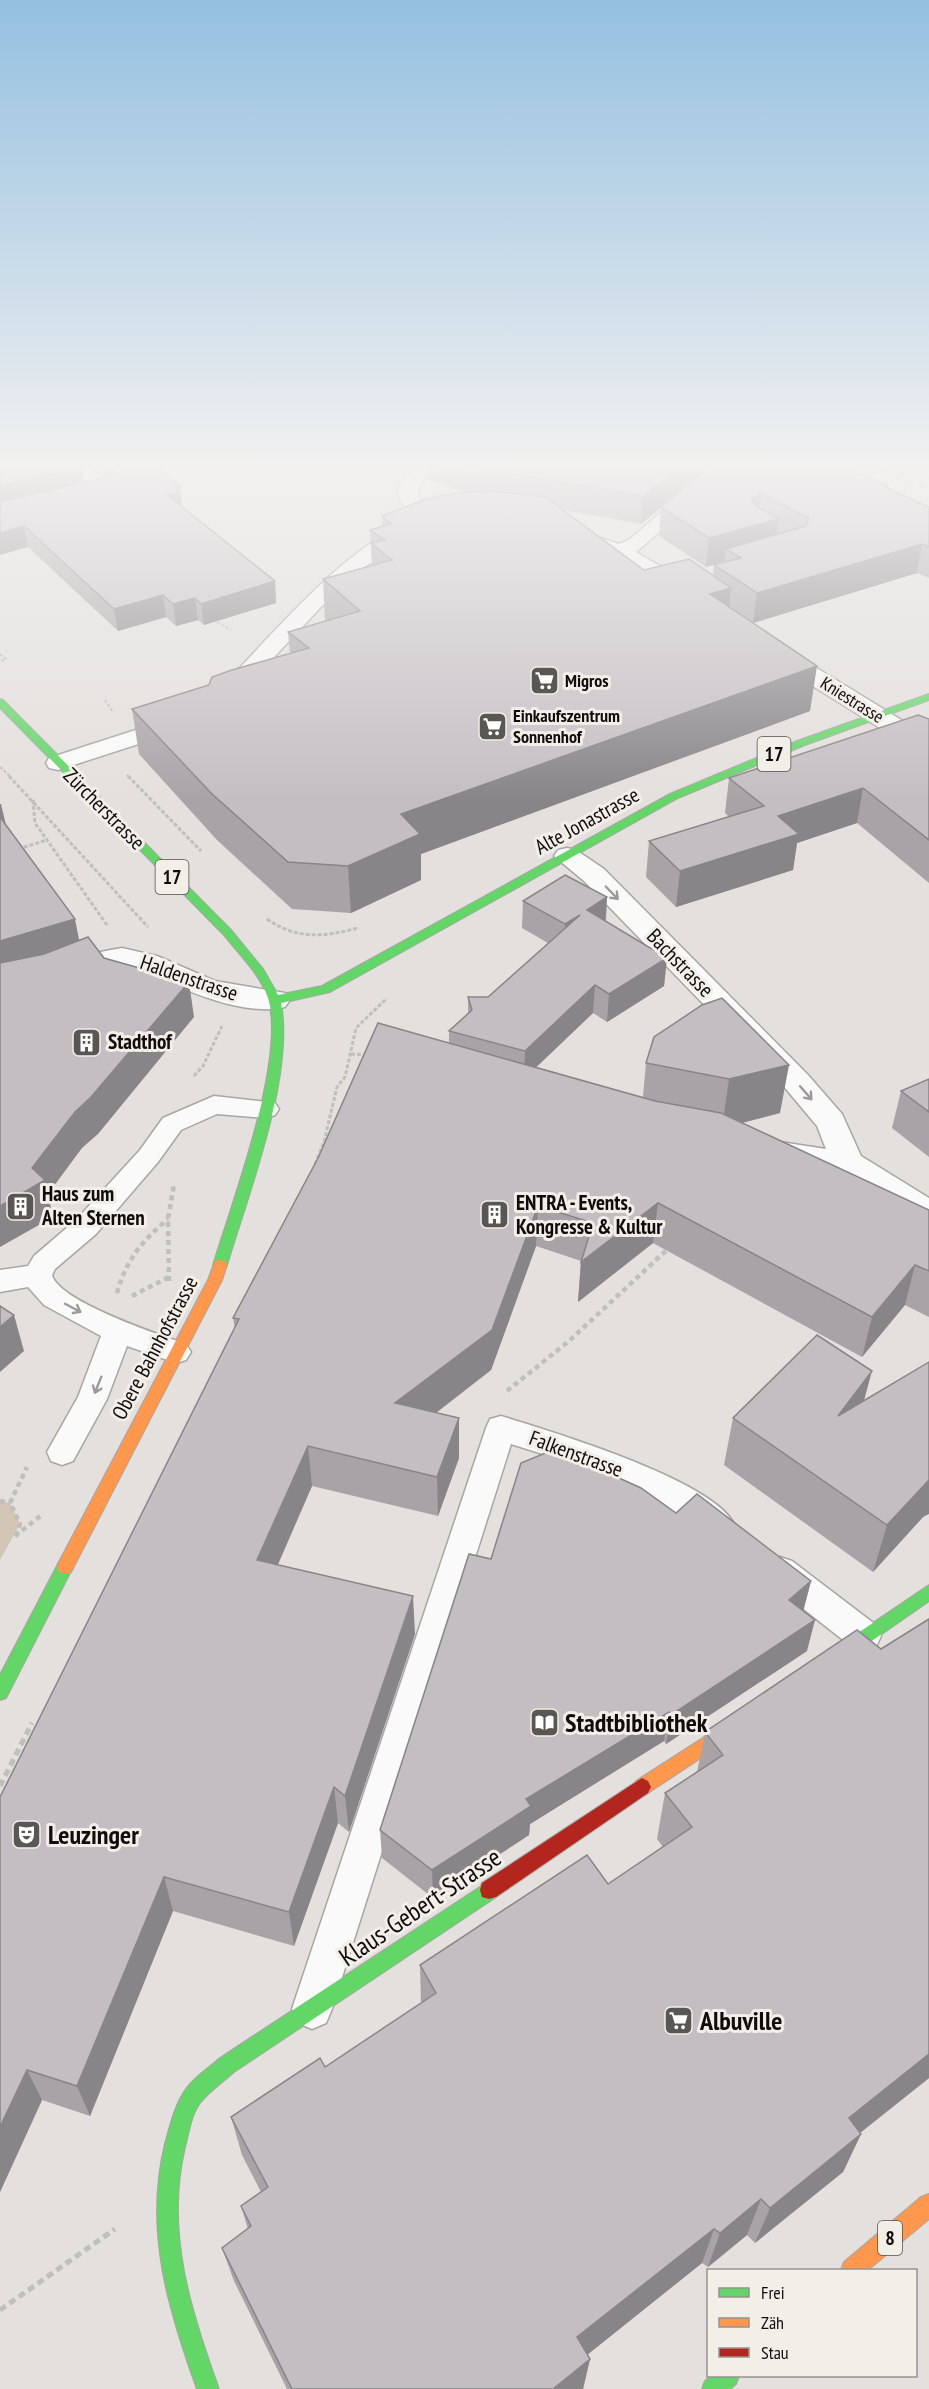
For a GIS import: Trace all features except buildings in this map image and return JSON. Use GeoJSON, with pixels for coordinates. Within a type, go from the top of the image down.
{"type":"FeatureCollection","features":[{"type":"Feature","properties":{"kind":"main road","name":"Alte Jonastrasse"},"geometry":{"type":"LineString","coordinates":[[275,1000],[326,989],[674,796],[801,743],[929,697]]}},
{"type":"Feature","properties":{"kind":"main road","name":"Zürcherstrasse"},"geometry":{"type":"LineString","coordinates":[[0,702],[227,932],[259,971],[275,1000]]}},
{"type":"Feature","properties":{"kind":"main road","name":"Obere Bahnhofstrasse"},"geometry":{"type":"LineString","coordinates":[[0,1692],[215,1280],[266,1109],[278,1042],[275,1000]]}},
{"type":"Feature","properties":{"kind":"main road"},"geometry":{"type":"LineString","coordinates":[[816,1670],[929,1592]]}},
{"type":"Feature","properties":{"kind":"main road","name":"Klaus-Gebert-Strasse"},"geometry":{"type":"LineString","coordinates":[[208,2389],[186,2332],[169,2270],[164,2194],[172,2147],[193,2096],[227,2065],[757,1711]]}},
{"type":"Feature","properties":{"kind":"main road","name":"8"},"geometry":{"type":"LineString","coordinates":[[854,2269],[929,2205]]}},
{"type":"Feature","properties":{"kind":"main road"},"geometry":{"type":"LineString","coordinates":[[713,2389],[728,2377]]}},
{"type":"Feature","properties":{"kind":"street"},"geometry":{"type":"LineString","coordinates":[[58,763],[163,729],[202,710],[244,678],[338,577]]}},
{"type":"Feature","properties":{"kind":"street"},"geometry":{"type":"LineString","coordinates":[[665,577],[703,602]]}},
{"type":"Feature","properties":{"kind":"street","name":"Kniestrasse"},"geometry":{"type":"LineString","coordinates":[[755,638],[929,748]]}},
{"type":"Feature","properties":{"kind":"street","name":"Bachstrasse"},"geometry":{"type":"LineString","coordinates":[[567,856],[594,875],[797,1082],[831,1122],[848,1163]]}},
{"type":"Feature","properties":{"kind":"street","name":"Haldenstrasse"},"geometry":{"type":"LineString","coordinates":[[0,990],[46,979],[104,959],[130,958],[147,962],[206,987],[245,997],[275,1000]]}},
{"type":"Feature","properties":{"kind":"street"},"geometry":{"type":"LineString","coordinates":[[744,1146],[848,1163],[929,1214]]}},
{"type":"Feature","properties":{"kind":"lane"},"geometry":{"type":"LineString","coordinates":[[676,584],[697,577]]}},
{"type":"Feature","properties":{"kind":"lane"},"geometry":{"type":"LineString","coordinates":[[176,1352],[144,1342],[121,1315],[68,1306],[42,1287],[38,1275],[44,1263],[86,1227],[149,1156],[172,1124],[214,1105],[266,1109]]}},
{"type":"Feature","properties":{"kind":"lane"},"geometry":{"type":"LineString","coordinates":[[0,1281],[38,1275]]}},
{"type":"Feature","properties":{"kind":"lane"},"geometry":{"type":"LineString","coordinates":[[62,1452],[92,1400],[121,1315]]}},
{"type":"Feature","properties":{"kind":"lane","name":"Falkenstrasse"},"geometry":{"type":"LineString","coordinates":[[312,2009],[501,1428],[648,1480],[689,1502],[864,1636]]}},
{"type":"Feature","properties":{"kind":"path"},"geometry":{"type":"LineString","coordinates":[[217,622],[231,630]]}},
{"type":"Feature","properties":{"kind":"path"},"geometry":{"type":"LineString","coordinates":[[0,654],[6,659],[0,661]]}},
{"type":"Feature","properties":{"kind":"path"},"geometry":{"type":"LineString","coordinates":[[0,766],[33,799],[149,929]]}},
{"type":"Feature","properties":{"kind":"path"},"geometry":{"type":"LineString","coordinates":[[122,769],[208,858]]}},
{"type":"Feature","properties":{"kind":"path"},"geometry":{"type":"LineString","coordinates":[[33,799],[35,823],[130,958]]}},
{"type":"Feature","properties":{"kind":"path"},"geometry":{"type":"LineString","coordinates":[[15,850],[47,840]]}},
{"type":"Feature","properties":{"kind":"path"},"geometry":{"type":"LineString","coordinates":[[264,917],[283,932],[306,937],[337,934]]}},
{"type":"Feature","properties":{"kind":"path"},"geometry":{"type":"LineString","coordinates":[[370,1055],[351,1054],[356,1028],[393,993]]}},
{"type":"Feature","properties":{"kind":"path"},"geometry":{"type":"LineString","coordinates":[[121,1315],[169,1277],[168,1219],[176,1174]]}},
{"type":"Feature","properties":{"kind":"path"},"geometry":{"type":"LineString","coordinates":[[46,1182],[72,1202]]}},
{"type":"Feature","properties":{"kind":"path"},"geometry":{"type":"LineString","coordinates":[[117,1296],[121,1276],[137,1245],[168,1219]]}},
{"type":"Feature","properties":{"kind":"path"},"geometry":{"type":"LineString","coordinates":[[506,1392],[569,1341],[672,1245]]}},
{"type":"Feature","properties":{"kind":"path"},"geometry":{"type":"LineString","coordinates":[[0,1501],[10,1503]]}},
{"type":"Feature","properties":{"kind":"path"},"geometry":{"type":"LineString","coordinates":[[15,1536],[36,1521]]}},
{"type":"Feature","properties":{"kind":"path"},"geometry":{"type":"LineString","coordinates":[[0,2310],[164,2194]]}},
{"type":"Feature","properties":{"kind":"shaded area"},"geometry":{"type":"Polygon","coordinates":[[[0,1501],[10,1503],[20,1524],[0,1560],[0,1501]]]}},
{"type":"Feature","properties":{"kind":"traffic: fast"},"geometry":{"type":"LineString","coordinates":[[275,1000],[326,989],[674,796],[801,743],[929,697]]}},
{"type":"Feature","properties":{"kind":"traffic: fast"},"geometry":{"type":"LineString","coordinates":[[0,702],[227,932],[259,972],[274,999],[278,1023],[270,1091],[220,1265]]}},
{"type":"Feature","properties":{"kind":"traffic: fast"},"geometry":{"type":"LineString","coordinates":[[0,1692],[65,1567]]}},
{"type":"Feature","properties":{"kind":"traffic: fast"},"geometry":{"type":"LineString","coordinates":[[827,1663],[929,1592]]}},
{"type":"Feature","properties":{"kind":"traffic: fast"},"geometry":{"type":"LineString","coordinates":[[208,2389],[186,2327],[171,2263],[167,2231],[170,2167],[190,2100],[227,2065],[489,1890]]}},
{"type":"Feature","properties":{"kind":"traffic: fast"},"geometry":{"type":"LineString","coordinates":[[713,2389],[727,2377]]}},
{"type":"Feature","properties":{"kind":"traffic: slow"},"geometry":{"type":"LineString","coordinates":[[65,1567],[215,1280],[220,1265]]}},
{"type":"Feature","properties":{"kind":"traffic: slow"},"geometry":{"type":"LineString","coordinates":[[642,1787],[740,1722]]}},
{"type":"Feature","properties":{"kind":"traffic: slow"},"geometry":{"type":"LineString","coordinates":[[853,2269],[929,2205]]}},
{"type":"Feature","properties":{"kind":"traffic: jam"},"geometry":{"type":"LineString","coordinates":[[489,1890],[642,1787]]}},
{"type":"Feature","properties":{"kind":"place","name":"Migros"},"geometry":{"type":"Point","coordinates":[544,681]}},
{"type":"Feature","properties":{"kind":"place","name":"Einkaufszentrum Sonnenhof"},"geometry":{"type":"Point","coordinates":[492,726]}},
{"type":"Feature","properties":{"kind":"place","name":"Stadthof"},"geometry":{"type":"Point","coordinates":[87,1042]}},
{"type":"Feature","properties":{"kind":"place","name":"Haus zum Alten Sternen"},"geometry":{"type":"Point","coordinates":[21,1206]}},
{"type":"Feature","properties":{"kind":"place","name":"ENTRA - Events, Kongresse & Kultur"},"geometry":{"type":"Point","coordinates":[495,1215]}},
{"type":"Feature","properties":{"kind":"place","name":"Stadtbibliothek"},"geometry":{"type":"Point","coordinates":[544,1723]}},
{"type":"Feature","properties":{"kind":"place","name":"Leuzinger"},"geometry":{"type":"Point","coordinates":[27,1835]}},
{"type":"Feature","properties":{"kind":"place","name":"Albuville"},"geometry":{"type":"Point","coordinates":[679,2021]}}]}
